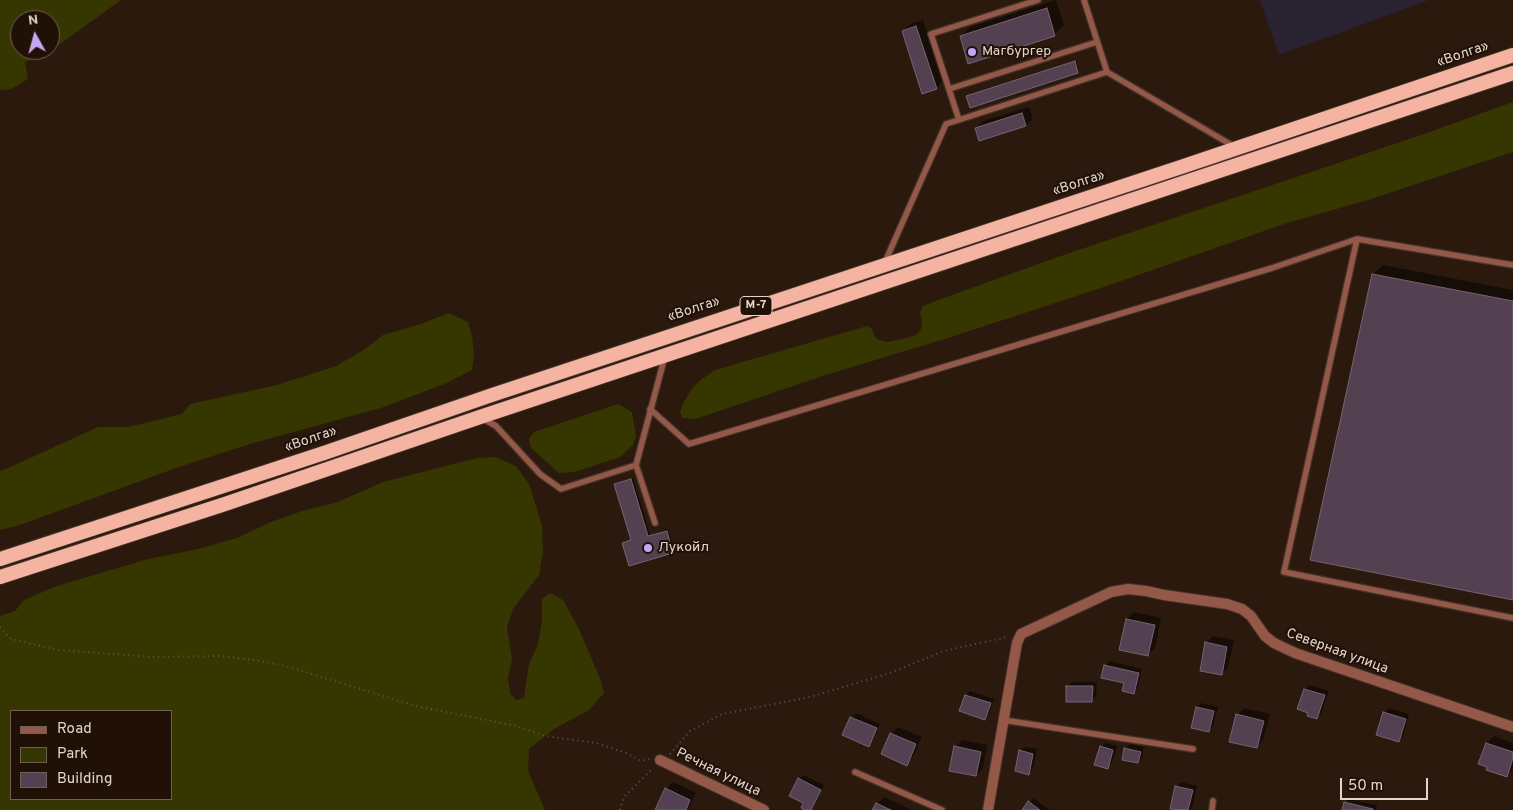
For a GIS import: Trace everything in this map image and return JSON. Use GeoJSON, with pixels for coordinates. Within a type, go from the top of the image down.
{"type":"FeatureCollection","features":[{"type":"Feature","properties":{"kind":"highway","name":"«Волга»"},"geometry":{"type":"LineString","coordinates":[[0,559],[306,459],[492,395],[1513,55]]}},
{"type":"Feature","properties":{"kind":"highway","name":"М-7"},"geometry":{"type":"LineString","coordinates":[[0,577],[225,504],[480,417],[1513,73]]}},
{"type":"Feature","properties":{"kind":"street","name":"Северная улица"},"geometry":{"type":"LineString","coordinates":[[1021,634],[1111,592],[1128,590],[1146,591],[1227,604],[1242,609],[1251,616],[1265,636],[1274,643],[1295,653],[1513,727]]}},
{"type":"Feature","properties":{"kind":"street"},"geometry":{"type":"LineString","coordinates":[[988,810],[1017,643],[1021,634]]}},
{"type":"Feature","properties":{"kind":"street","name":"Речная улица"},"geometry":{"type":"LineString","coordinates":[[660,760],[764,810]]}},
{"type":"Feature","properties":{"kind":"lane"},"geometry":{"type":"LineString","coordinates":[[959,120],[931,34],[1038,0]]}},
{"type":"Feature","properties":{"kind":"lane"},"geometry":{"type":"LineString","coordinates":[[1084,0],[1107,72],[1237,148]]}},
{"type":"Feature","properties":{"kind":"lane"},"geometry":{"type":"LineString","coordinates":[[949,89],[1097,42]]}},
{"type":"Feature","properties":{"kind":"lane"},"geometry":{"type":"LineString","coordinates":[[884,264],[946,124],[1107,72]]}},
{"type":"Feature","properties":{"kind":"lane"},"geometry":{"type":"LineString","coordinates":[[650,409],[690,444],[1272,268],[1357,240],[1513,265]]}},
{"type":"Feature","properties":{"kind":"lane"},"geometry":{"type":"LineString","coordinates":[[1357,240],[1284,572],[1513,618]]}},
{"type":"Feature","properties":{"kind":"lane"},"geometry":{"type":"LineString","coordinates":[[655,522],[636,465],[666,356]]}},
{"type":"Feature","properties":{"kind":"lane"},"geometry":{"type":"LineString","coordinates":[[480,417],[496,426],[540,474],[561,489],[636,465]]}},
{"type":"Feature","properties":{"kind":"lane"},"geometry":{"type":"LineString","coordinates":[[1003,720],[1192,749]]}},
{"type":"Feature","properties":{"kind":"lane"},"geometry":{"type":"LineString","coordinates":[[855,772],[942,810]]}},
{"type":"Feature","properties":{"kind":"lane"},"geometry":{"type":"LineString","coordinates":[[1212,810],[1213,801]]}},
{"type":"Feature","properties":{"kind":"path"},"geometry":{"type":"LineString","coordinates":[[0,626],[11,639],[58,650],[152,657],[220,656],[286,666],[416,706],[516,726],[545,736],[596,743],[626,753],[640,761],[647,759],[660,760]]}},
{"type":"Feature","properties":{"kind":"path"},"geometry":{"type":"LineString","coordinates":[[690,731],[722,714],[810,697],[890,673],[944,651],[1021,634]]}},
{"type":"Feature","properties":{"kind":"shaded area"},"geometry":{"type":"Polygon","coordinates":[[[1260,0],[1429,0],[1279,55],[1260,0]]]}},
{"type":"Feature","properties":{"kind":"green space"},"geometry":{"type":"Polygon","coordinates":[[[0,0],[121,0],[60,44],[60,10],[10,10],[10,60],[30,60],[25,62],[28,79],[11,89],[0,90],[0,0]]]}},
{"type":"Feature","properties":{"kind":"green space"},"geometry":{"type":"Polygon","coordinates":[[[1513,102],[1513,152],[1368,200],[1284,224],[1101,288],[948,338],[826,375],[695,419],[682,418],[680,411],[691,390],[699,381],[715,370],[867,326],[872,329],[878,340],[887,342],[916,335],[921,329],[920,314],[922,307],[930,303],[1055,258],[1424,134],[1513,102]]]}},
{"type":"Feature","properties":{"kind":"green space"},"geometry":{"type":"Polygon","coordinates":[[[449,313],[468,322],[474,353],[472,370],[447,383],[384,407],[250,444],[179,467],[20,525],[0,530],[0,471],[98,427],[128,427],[182,414],[190,404],[277,385],[336,366],[365,349],[383,335],[421,324],[449,313]]]}},
{"type":"Feature","properties":{"kind":"green space"},"geometry":{"type":"Polygon","coordinates":[[[618,404],[632,412],[636,436],[633,445],[620,457],[575,472],[559,473],[531,448],[529,439],[534,432],[618,404]]]}},
{"type":"Feature","properties":{"kind":"green space"},"geometry":{"type":"Polygon","coordinates":[[[495,457],[516,466],[529,484],[542,525],[543,552],[539,575],[513,609],[507,627],[512,659],[508,678],[510,693],[516,700],[524,698],[529,664],[538,644],[542,621],[542,599],[550,593],[563,600],[579,629],[601,681],[604,693],[589,710],[554,729],[529,749],[528,771],[545,810],[0,810],[0,616],[15,611],[24,600],[54,587],[148,559],[198,549],[237,538],[271,522],[302,511],[338,502],[383,482],[477,458],[495,457]]]}},
{"type":"Feature","properties":{"kind":"building"},"geometry":{"type":"Polygon","coordinates":[[[1047,8],[1055,36],[968,64],[960,36],[1047,8]]]}},
{"type":"Feature","properties":{"kind":"building"},"geometry":{"type":"Polygon","coordinates":[[[916,26],[937,89],[922,94],[902,31],[916,26]]]}},
{"type":"Feature","properties":{"kind":"building"},"geometry":{"type":"Polygon","coordinates":[[[1075,61],[1078,73],[970,108],[966,96],[1075,61]]]}},
{"type":"Feature","properties":{"kind":"building"},"geometry":{"type":"Polygon","coordinates":[[[1022,113],[1026,126],[979,141],[975,128],[1022,113]]]}},
{"type":"Feature","properties":{"kind":"building"},"geometry":{"type":"Polygon","coordinates":[[[1372,274],[1513,301],[1513,600],[1310,560],[1372,274]]]}},
{"type":"Feature","properties":{"kind":"building"},"geometry":{"type":"Polygon","coordinates":[[[631,479],[648,536],[667,531],[673,553],[629,566],[622,543],[631,540],[614,484],[631,479]]]}},
{"type":"Feature","properties":{"kind":"building"},"geometry":{"type":"Polygon","coordinates":[[[1126,619],[1155,625],[1148,656],[1119,650],[1126,619]]]}},
{"type":"Feature","properties":{"kind":"building"},"geometry":{"type":"Polygon","coordinates":[[[1205,642],[1227,647],[1222,675],[1200,671],[1205,642]]]}},
{"type":"Feature","properties":{"kind":"building"},"geometry":{"type":"Polygon","coordinates":[[[1104,665],[1139,673],[1134,694],[1122,691],[1124,683],[1101,678],[1104,665]]]}},
{"type":"Feature","properties":{"kind":"building"},"geometry":{"type":"Polygon","coordinates":[[[1066,686],[1093,686],[1092,702],[1066,702],[1066,686]]]}},
{"type":"Feature","properties":{"kind":"building"},"geometry":{"type":"Polygon","coordinates":[[[1304,689],[1325,695],[1317,719],[1307,716],[1308,713],[1297,709],[1304,689]]]}},
{"type":"Feature","properties":{"kind":"building"},"geometry":{"type":"Polygon","coordinates":[[[965,695],[991,703],[985,720],[959,711],[965,695]]]}},
{"type":"Feature","properties":{"kind":"building"},"geometry":{"type":"Polygon","coordinates":[[[1196,707],[1214,711],[1209,732],[1191,728],[1196,707]]]}},
{"type":"Feature","properties":{"kind":"building"},"geometry":{"type":"Polygon","coordinates":[[[1383,712],[1406,719],[1399,742],[1376,735],[1383,712]]]}},
{"type":"Feature","properties":{"kind":"building"},"geometry":{"type":"Polygon","coordinates":[[[1236,714],[1264,721],[1257,748],[1229,742],[1236,714]]]}},
{"type":"Feature","properties":{"kind":"building"},"geometry":{"type":"Polygon","coordinates":[[[850,717],[877,728],[869,747],[842,735],[850,717]]]}},
{"type":"Feature","properties":{"kind":"building"},"geometry":{"type":"Polygon","coordinates":[[[890,733],[916,744],[907,766],[881,754],[890,733]]]}},
{"type":"Feature","properties":{"kind":"building"},"geometry":{"type":"Polygon","coordinates":[[[1486,743],[1513,752],[1507,777],[1486,770],[1487,767],[1478,764],[1486,743]]]}},
{"type":"Feature","properties":{"kind":"building"},"geometry":{"type":"Polygon","coordinates":[[[954,746],[981,752],[976,776],[949,771],[954,746]]]}},
{"type":"Feature","properties":{"kind":"building"},"geometry":{"type":"Polygon","coordinates":[[[1100,746],[1113,750],[1108,769],[1094,765],[1100,746]]]}},
{"type":"Feature","properties":{"kind":"building"},"geometry":{"type":"Polygon","coordinates":[[[1124,748],[1141,752],[1138,763],[1122,760],[1124,748]]]}},
{"type":"Feature","properties":{"kind":"building"},"geometry":{"type":"Polygon","coordinates":[[[1019,750],[1033,754],[1029,775],[1015,771],[1019,750]]]}},
{"type":"Feature","properties":{"kind":"building"},"geometry":{"type":"Polygon","coordinates":[[[798,778],[821,790],[811,810],[801,808],[803,803],[789,796],[798,778]]]}},
{"type":"Feature","properties":{"kind":"building"},"geometry":{"type":"Polygon","coordinates":[[[1175,786],[1193,790],[1188,810],[1170,809],[1175,786]]]}},
{"type":"Feature","properties":{"kind":"building"},"geometry":{"type":"Polygon","coordinates":[[[665,788],[690,800],[686,810],[655,810],[665,788]]]}},
{"type":"Feature","properties":{"kind":"building"},"geometry":{"type":"Polygon","coordinates":[[[1028,801],[1040,810],[1022,810],[1028,801]]]}},
{"type":"Feature","properties":{"kind":"building"},"geometry":{"type":"Polygon","coordinates":[[[1344,802],[1373,809],[1373,810],[1342,810],[1344,802]]]}},
{"type":"Feature","properties":{"kind":"building"},"geometry":{"type":"Polygon","coordinates":[[[876,803],[891,810],[872,810],[876,803]]]}},
{"type":"Feature","properties":{"kind":"place","name":"Магбургер"},"geometry":{"type":"Point","coordinates":[972,52]}},
{"type":"Feature","properties":{"kind":"place","name":"Лукойл"},"geometry":{"type":"Point","coordinates":[648,548]}}]}
